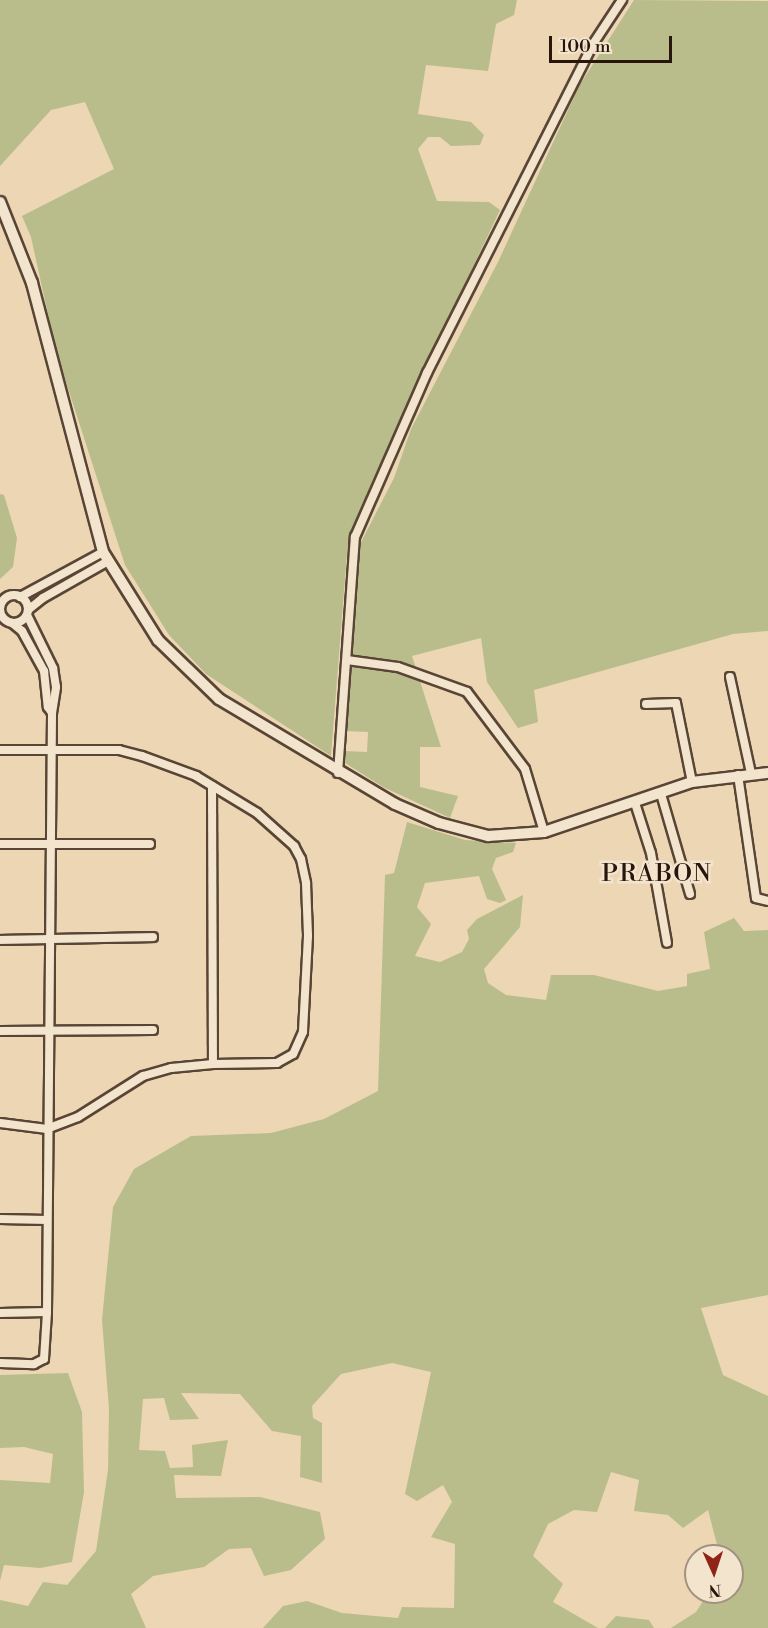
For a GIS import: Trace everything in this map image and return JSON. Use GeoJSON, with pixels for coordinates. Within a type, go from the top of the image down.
{"type":"FeatureCollection","features":[{"type":"Feature","properties":{"kind":"street"},"geometry":{"type":"LineString","coordinates":[[338,773],[355,537],[427,373],[593,44],[622,0]]}},
{"type":"Feature","properties":{"kind":"street"},"geometry":{"type":"LineString","coordinates":[[0,202],[32,283],[106,556],[144,622],[195,680],[338,773],[394,804],[463,831],[504,837],[543,832],[692,782],[751,773],[768,773]]}},
{"type":"Feature","properties":{"kind":"street"},"geometry":{"type":"LineString","coordinates":[[52,713],[38,658],[7,623],[0,608],[7,597],[20,597],[106,556]]}},
{"type":"Feature","properties":{"kind":"street"},"geometry":{"type":"LineString","coordinates":[[7,623],[27,612],[43,597],[106,556]]}},
{"type":"Feature","properties":{"kind":"street"},"geometry":{"type":"LineString","coordinates":[[0,1363],[34,1364],[44,1359],[46,1312],[51,751],[56,677],[20,597]]}},
{"type":"Feature","properties":{"kind":"street"},"geometry":{"type":"LineString","coordinates":[[38,658],[46,652]]}},
{"type":"Feature","properties":{"kind":"street"},"geometry":{"type":"LineString","coordinates":[[346,660],[398,667],[467,692],[525,769],[543,832]]}},
{"type":"Feature","properties":{"kind":"street"},"geometry":{"type":"LineString","coordinates":[[730,678],[751,773]]}},
{"type":"Feature","properties":{"kind":"street"},"geometry":{"type":"LineString","coordinates":[[646,704],[675,703],[692,782]]}},
{"type":"Feature","properties":{"kind":"street"},"geometry":{"type":"LineString","coordinates":[[0,750],[119,750],[166,763],[212,786],[257,813],[294,846],[306,883],[308,936],[303,1032],[293,1054],[277,1063],[213,1064],[171,1068],[143,1076],[78,1118],[47,1130],[0,1123]]}},
{"type":"Feature","properties":{"kind":"street"},"geometry":{"type":"LineString","coordinates":[[738,775],[756,898],[768,901]]}},
{"type":"Feature","properties":{"kind":"street"},"geometry":{"type":"LineString","coordinates":[[212,786],[213,1064]]}},
{"type":"Feature","properties":{"kind":"street"},"geometry":{"type":"LineString","coordinates":[[661,794],[690,894]]}},
{"type":"Feature","properties":{"kind":"street"},"geometry":{"type":"LineString","coordinates":[[635,803],[651,853],[667,943]]}},
{"type":"Feature","properties":{"kind":"street"},"geometry":{"type":"LineString","coordinates":[[0,844],[150,844]]}},
{"type":"Feature","properties":{"kind":"street"},"geometry":{"type":"LineString","coordinates":[[0,940],[153,937]]}},
{"type":"Feature","properties":{"kind":"street"},"geometry":{"type":"LineString","coordinates":[[0,1031],[153,1029]]}},
{"type":"Feature","properties":{"kind":"street"},"geometry":{"type":"LineString","coordinates":[[0,1219],[47,1220]]}},
{"type":"Feature","properties":{"kind":"street"},"geometry":{"type":"LineString","coordinates":[[0,1313],[46,1312]]}},
{"type":"Feature","properties":{"kind":"green space"},"geometry":{"type":"Polygon","coordinates":[[[0,0],[517,0],[514,15],[496,24],[488,71],[426,65],[418,114],[471,122],[484,135],[480,145],[451,146],[440,137],[428,137],[418,149],[437,201],[489,202],[500,210],[419,381],[381,474],[357,516],[347,553],[331,756],[206,674],[169,635],[125,565],[56,351],[31,237],[22,216],[114,169],[85,102],[51,110],[0,166],[0,0]]]}},
{"type":"Feature","properties":{"kind":"green space"},"geometry":{"type":"Polygon","coordinates":[[[634,0],[768,1],[768,631],[733,634],[534,690],[538,722],[518,728],[487,682],[481,638],[412,656],[441,747],[420,747],[420,787],[458,796],[450,818],[383,787],[342,761],[344,751],[367,752],[368,732],[346,731],[359,546],[394,478],[411,429],[498,262],[579,86],[634,0]]]}},
{"type":"Feature","properties":{"kind":"green space"},"geometry":{"type":"Polygon","coordinates":[[[0,494],[4,495],[17,538],[13,567],[0,579],[0,494]]]}},
{"type":"Feature","properties":{"kind":"green space"},"geometry":{"type":"Polygon","coordinates":[[[407,822],[465,840],[516,843],[513,852],[496,858],[492,869],[506,900],[500,903],[487,899],[479,876],[425,883],[417,907],[431,924],[415,956],[440,962],[462,952],[469,939],[467,930],[477,919],[523,895],[520,927],[484,969],[488,983],[506,995],[546,1000],[551,975],[594,975],[658,991],[687,986],[687,974],[710,969],[704,932],[734,918],[744,931],[768,930],[768,1295],[701,1308],[723,1375],[768,1396],[768,1628],[671,1628],[696,1612],[701,1604],[744,1604],[744,1544],[717,1544],[708,1510],[683,1528],[668,1515],[634,1511],[639,1480],[611,1472],[597,1512],[574,1510],[548,1524],[533,1556],[563,1584],[553,1602],[598,1628],[263,1628],[283,1606],[307,1601],[342,1613],[398,1618],[402,1607],[454,1608],[455,1544],[431,1537],[452,1502],[443,1485],[417,1501],[405,1494],[431,1372],[392,1363],[341,1374],[312,1406],[313,1418],[322,1423],[322,1483],[300,1477],[301,1436],[272,1431],[240,1394],[181,1393],[199,1419],[170,1420],[164,1398],[143,1399],[139,1450],[165,1451],[170,1468],[193,1467],[192,1445],[228,1440],[221,1476],[174,1475],[176,1498],[260,1497],[320,1512],[325,1539],[291,1570],[264,1576],[251,1548],[229,1549],[204,1567],[153,1576],[131,1594],[146,1628],[0,1628],[0,1600],[28,1606],[43,1582],[67,1585],[96,1551],[108,1470],[109,1409],[102,1320],[113,1207],[134,1169],[191,1136],[271,1133],[324,1119],[378,1091],[385,875],[394,873],[407,822]]]}},
{"type":"Feature","properties":{"kind":"green space"},"geometry":{"type":"Polygon","coordinates":[[[68,1373],[82,1412],[84,1492],[72,1562],[40,1568],[4,1565],[0,1581],[0,1480],[50,1483],[53,1454],[24,1447],[0,1448],[0,1375],[68,1373]]]}},
{"type":"Feature","properties":{"kind":"green space"},"geometry":{"type":"Polygon","coordinates":[[[616,1616],[649,1620],[654,1628],[605,1628],[616,1616]]]}},
{"type":"Feature","properties":{"kind":"district","name":"PRABON"},"geometry":{"type":"Point","coordinates":[657,875]}}]}
